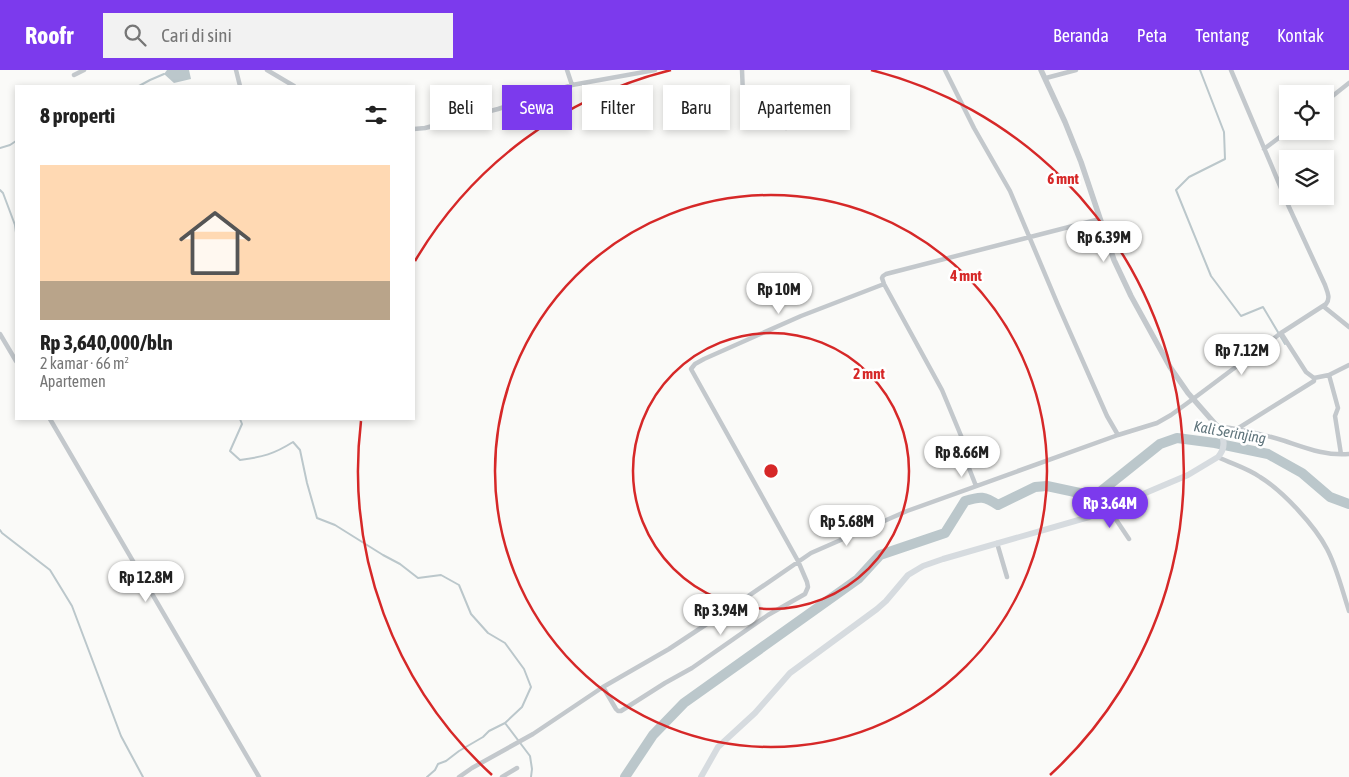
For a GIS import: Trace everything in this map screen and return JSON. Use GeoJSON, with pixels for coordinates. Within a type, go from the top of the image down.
{"type":"FeatureCollection","features":[{"type":"Feature","properties":{"kind":"main road"},"geometry":{"type":"LineString","coordinates":[[701,777],[718,748],[755,713],[790,673],[877,609],[908,575],[923,566],[943,559],[1088,517],[1188,474],[1218,457],[1223,449],[1224,440],[1217,426]]}},
{"type":"Feature","properties":{"kind":"street"},"geometry":{"type":"LineString","coordinates":[[74,75],[84,70]]}},
{"type":"Feature","properties":{"kind":"street"},"geometry":{"type":"LineString","coordinates":[[236,70],[240,85]]}},
{"type":"Feature","properties":{"kind":"street"},"geometry":{"type":"LineString","coordinates":[[267,70],[292,85]]}},
{"type":"Feature","properties":{"kind":"street"},"geometry":{"type":"LineString","coordinates":[[567,70],[572,85],[655,70]]}},
{"type":"Feature","properties":{"kind":"street"},"geometry":{"type":"LineString","coordinates":[[742,70],[743,85]]}},
{"type":"Feature","properties":{"kind":"street"},"geometry":{"type":"LineString","coordinates":[[946,70],[974,128],[1010,191],[1107,416],[1118,435]]}},
{"type":"Feature","properties":{"kind":"street"},"geometry":{"type":"LineString","coordinates":[[1041,70],[1065,122],[1114,260],[1131,296],[1170,367],[1193,399],[1217,426],[1252,432],[1326,453],[1349,454]]}},
{"type":"Feature","properties":{"kind":"street"},"geometry":{"type":"LineString","coordinates":[[1046,78],[1076,70]]}},
{"type":"Feature","properties":{"kind":"street"},"geometry":{"type":"LineString","coordinates":[[459,777],[561,716],[603,687],[669,649],[798,561],[906,511],[1118,435],[1157,423],[1172,415],[1279,334],[1328,302],[1328,294],[1231,70]]}},
{"type":"Feature","properties":{"kind":"street"},"geometry":{"type":"LineString","coordinates":[[1334,95],[1349,83]]}},
{"type":"Feature","properties":{"kind":"street"},"geometry":{"type":"LineString","coordinates":[[415,129],[502,108]]}},
{"type":"Feature","properties":{"kind":"street"},"geometry":{"type":"LineString","coordinates":[[1264,149],[1279,138]]}},
{"type":"Feature","properties":{"kind":"street"},"geometry":{"type":"LineString","coordinates":[[976,486],[967,463],[969,455],[942,390],[884,284],[882,276],[1100,219]]}},
{"type":"Feature","properties":{"kind":"street"},"geometry":{"type":"LineString","coordinates":[[603,687],[616,709],[621,711],[692,668],[768,614],[804,594],[808,587],[798,561],[691,370],[695,364],[704,358],[800,316],[884,284]]}},
{"type":"Feature","properties":{"kind":"street"},"geometry":{"type":"LineString","coordinates":[[1323,306],[1349,327]]}},
{"type":"Feature","properties":{"kind":"street"},"geometry":{"type":"LineString","coordinates":[[0,334],[15,359]]}},
{"type":"Feature","properties":{"kind":"street"},"geometry":{"type":"LineString","coordinates":[[1279,334],[1306,372],[1314,378],[1330,376],[1349,365]]}},
{"type":"Feature","properties":{"kind":"street"},"geometry":{"type":"LineString","coordinates":[[1330,376],[1338,408],[1336,416],[1341,454]]}},
{"type":"Feature","properties":{"kind":"street"},"geometry":{"type":"LineString","coordinates":[[1237,429],[1314,381],[1314,378]]}},
{"type":"Feature","properties":{"kind":"street"},"geometry":{"type":"LineString","coordinates":[[51,420],[258,777]]}},
{"type":"Feature","properties":{"kind":"street"},"geometry":{"type":"LineString","coordinates":[[1218,457],[1262,478],[1284,496],[1306,520],[1330,555],[1349,611]]}},
{"type":"Feature","properties":{"kind":"street"},"geometry":{"type":"LineString","coordinates":[[1109,509],[1129,539]]}},
{"type":"Feature","properties":{"kind":"street"},"geometry":{"type":"LineString","coordinates":[[997,543],[1007,577]]}},
{"type":"Feature","properties":{"kind":"street"},"geometry":{"type":"LineString","coordinates":[[502,777],[517,768]]}},
{"type":"Feature","properties":{"kind":"shaded area"},"geometry":{"type":"Polygon","coordinates":[[[167,70],[189,70],[191,79],[174,83],[164,74],[167,70]]]}},
{"type":"Feature","properties":{"kind":"waterway"},"geometry":{"type":"LineString","coordinates":[[1200,70],[1224,132],[1225,159],[1189,177],[1176,190],[1211,276],[1241,316],[1263,307],[1285,344]]}},
{"type":"Feature","properties":{"kind":"waterway"},"geometry":{"type":"LineString","coordinates":[[141,85],[164,74]]}},
{"type":"Feature","properties":{"kind":"waterway"},"geometry":{"type":"LineString","coordinates":[[0,148],[15,142]]}},
{"type":"Feature","properties":{"kind":"waterway"},"geometry":{"type":"LineString","coordinates":[[0,190],[3,193],[15,225]]}},
{"type":"Feature","properties":{"kind":"waterway"},"geometry":{"type":"LineString","coordinates":[[240,420],[242,424],[230,451],[240,460],[268,454],[293,442],[300,450],[317,518],[335,525],[400,564],[418,578],[441,575],[459,585],[471,614],[488,633],[505,643],[524,669],[531,687],[522,707],[505,723],[530,756],[531,777]]}},
{"type":"Feature","properties":{"kind":"waterway","name":"Kali Serinjing"},"geometry":{"type":"LineString","coordinates":[[625,777],[653,735],[684,703],[858,579],[880,555],[945,533],[965,501],[982,498],[998,505],[1035,487],[1047,486],[1089,495],[1100,492],[1160,444],[1177,438],[1215,443],[1268,454],[1302,473],[1330,497],[1349,504]]}},
{"type":"Feature","properties":{"kind":"waterway"},"geometry":{"type":"LineString","coordinates":[[0,530],[50,570],[72,606],[121,736],[143,777]]}},
{"type":"Feature","properties":{"kind":"waterway"},"geometry":{"type":"LineString","coordinates":[[427,777],[435,770],[438,764],[446,761],[489,731],[505,723]]}}]}
